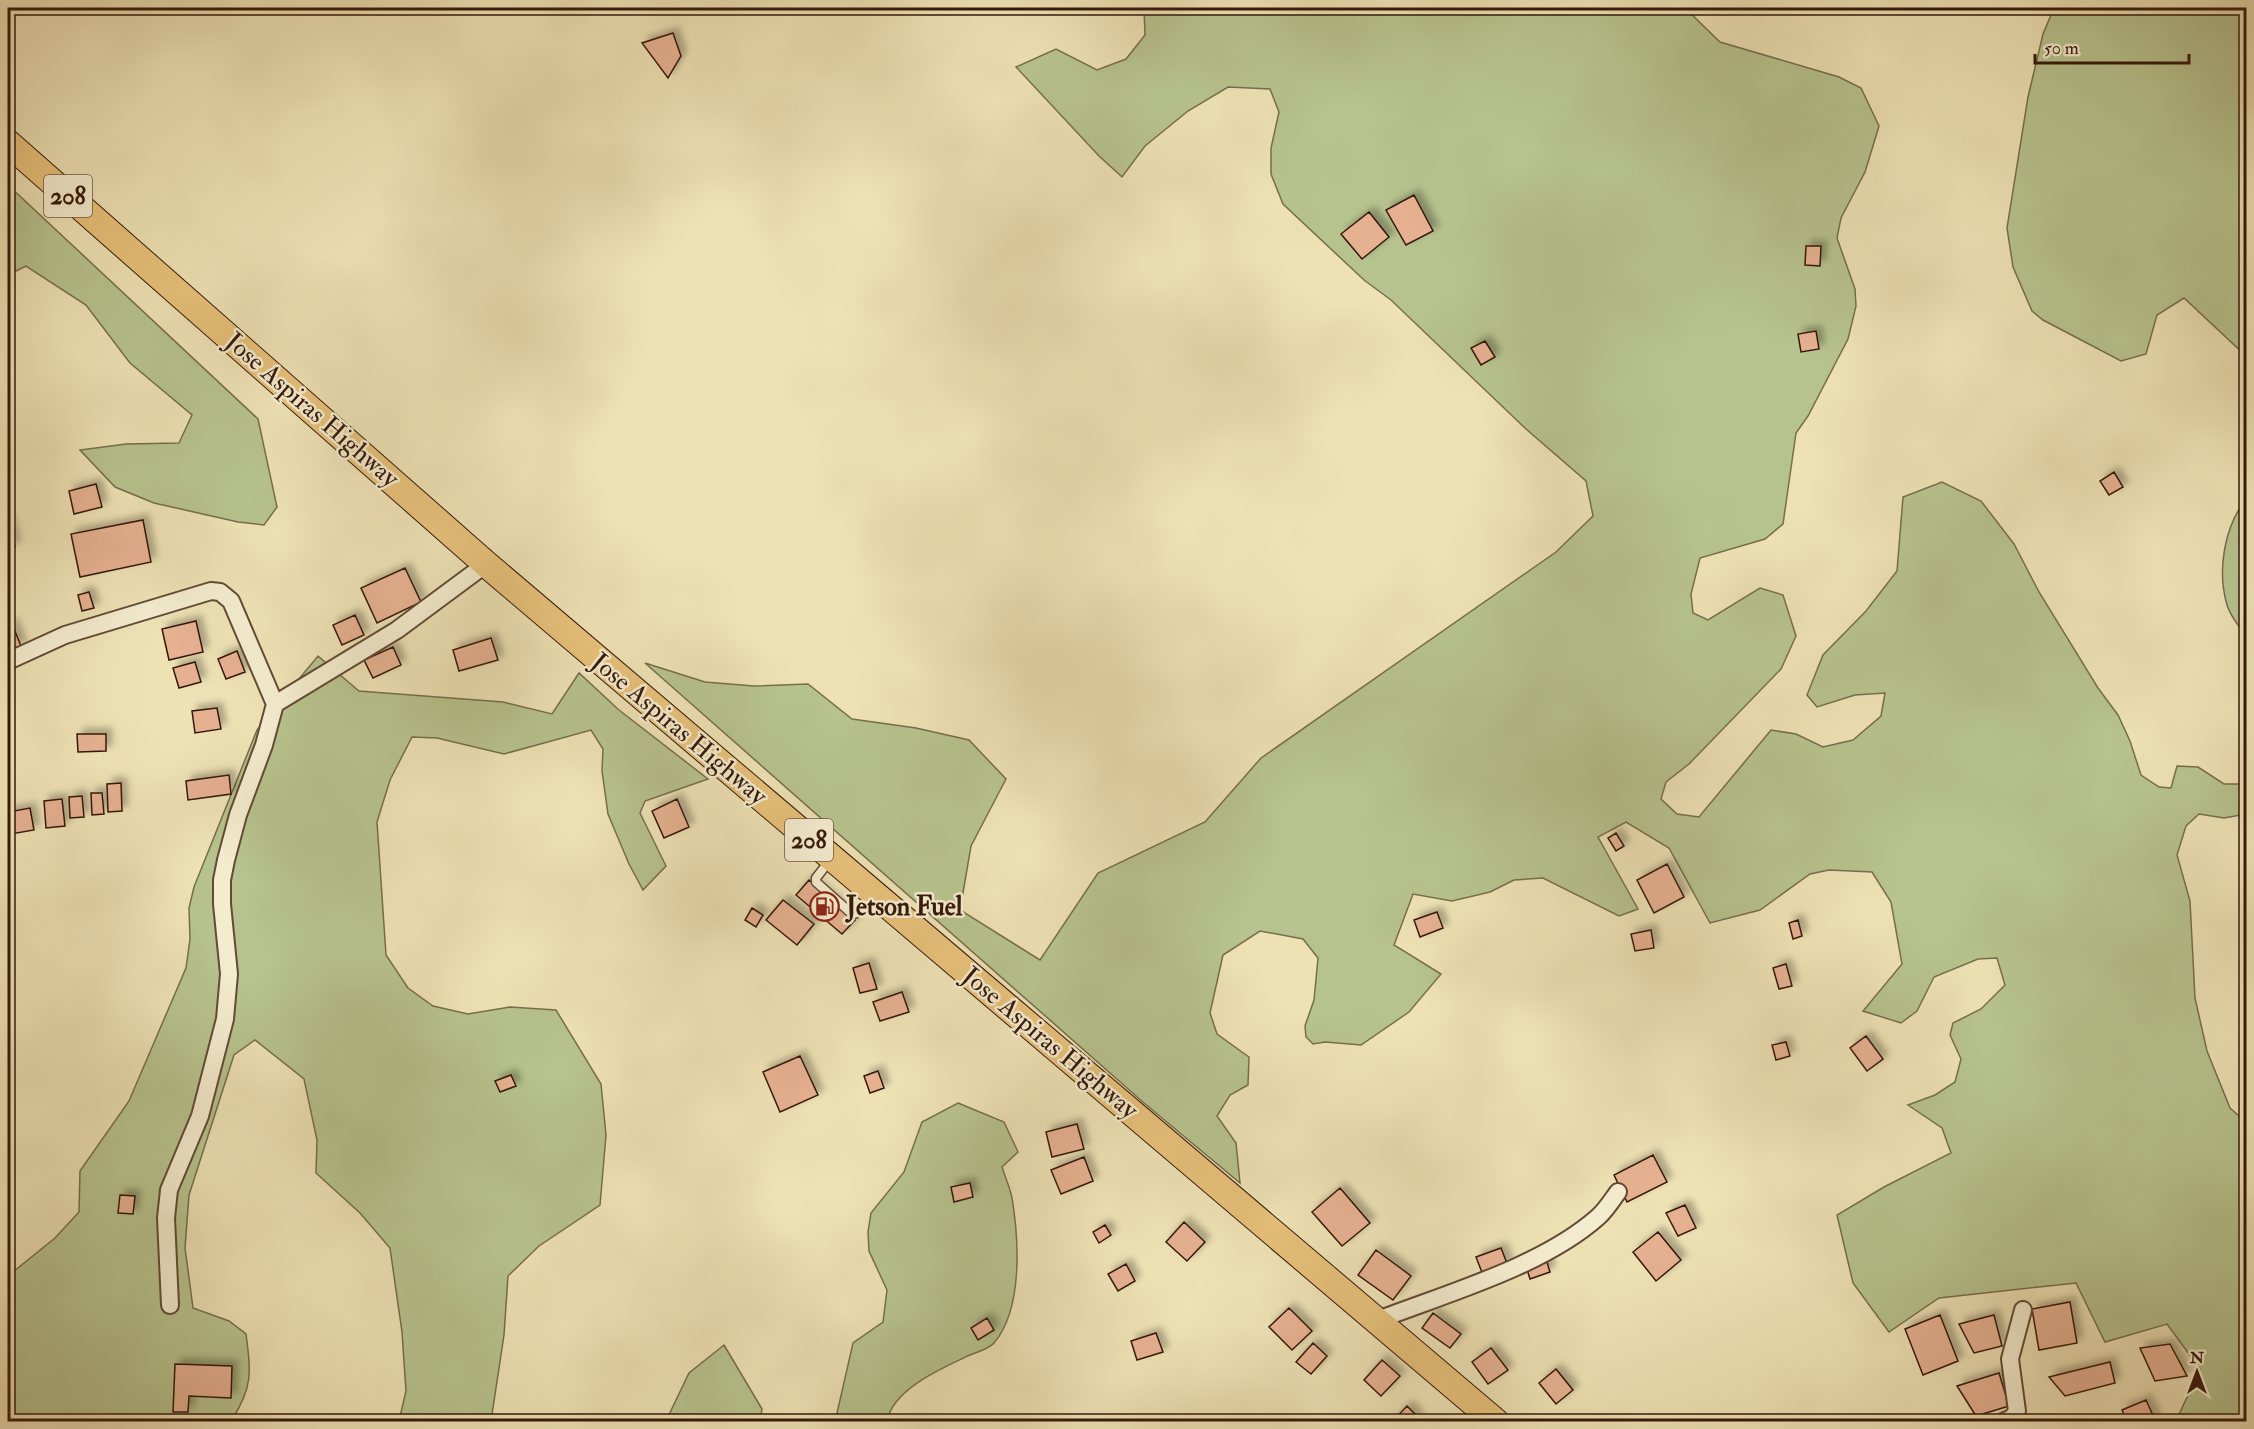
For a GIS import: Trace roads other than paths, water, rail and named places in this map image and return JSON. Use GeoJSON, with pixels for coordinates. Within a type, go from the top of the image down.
{"type":"FeatureCollection","features":[{"type":"Feature","properties":{"kind":"main road","name":"Jose Aspiras Highway"},"geometry":{"type":"LineString","coordinates":[[8,143],[486,564],[1496,1422]]}},
{"type":"Feature","properties":{"kind":"street"},"geometry":{"type":"LineString","coordinates":[[275,704],[397,630],[486,564]]}},
{"type":"Feature","properties":{"kind":"street"},"geometry":{"type":"LineString","coordinates":[[8,661],[65,635],[211,591],[218,591],[231,601],[275,704],[264,745],[238,815],[225,860],[222,904],[229,974],[225,1019],[200,1116],[169,1190],[166,1218],[170,1305]]}},
{"type":"Feature","properties":{"kind":"street"},"geometry":{"type":"LineString","coordinates":[[1378,1320],[1501,1273],[1556,1248],[1599,1216],[1618,1192]]}},
{"type":"Feature","properties":{"kind":"street"},"geometry":{"type":"LineString","coordinates":[[2003,1422],[2012,1418],[2017,1411],[2010,1359],[2023,1310]]}},
{"type":"Feature","properties":{"kind":"place","name":"Jetson Fuel"},"geometry":{"type":"Point","coordinates":[825,907]}}]}
